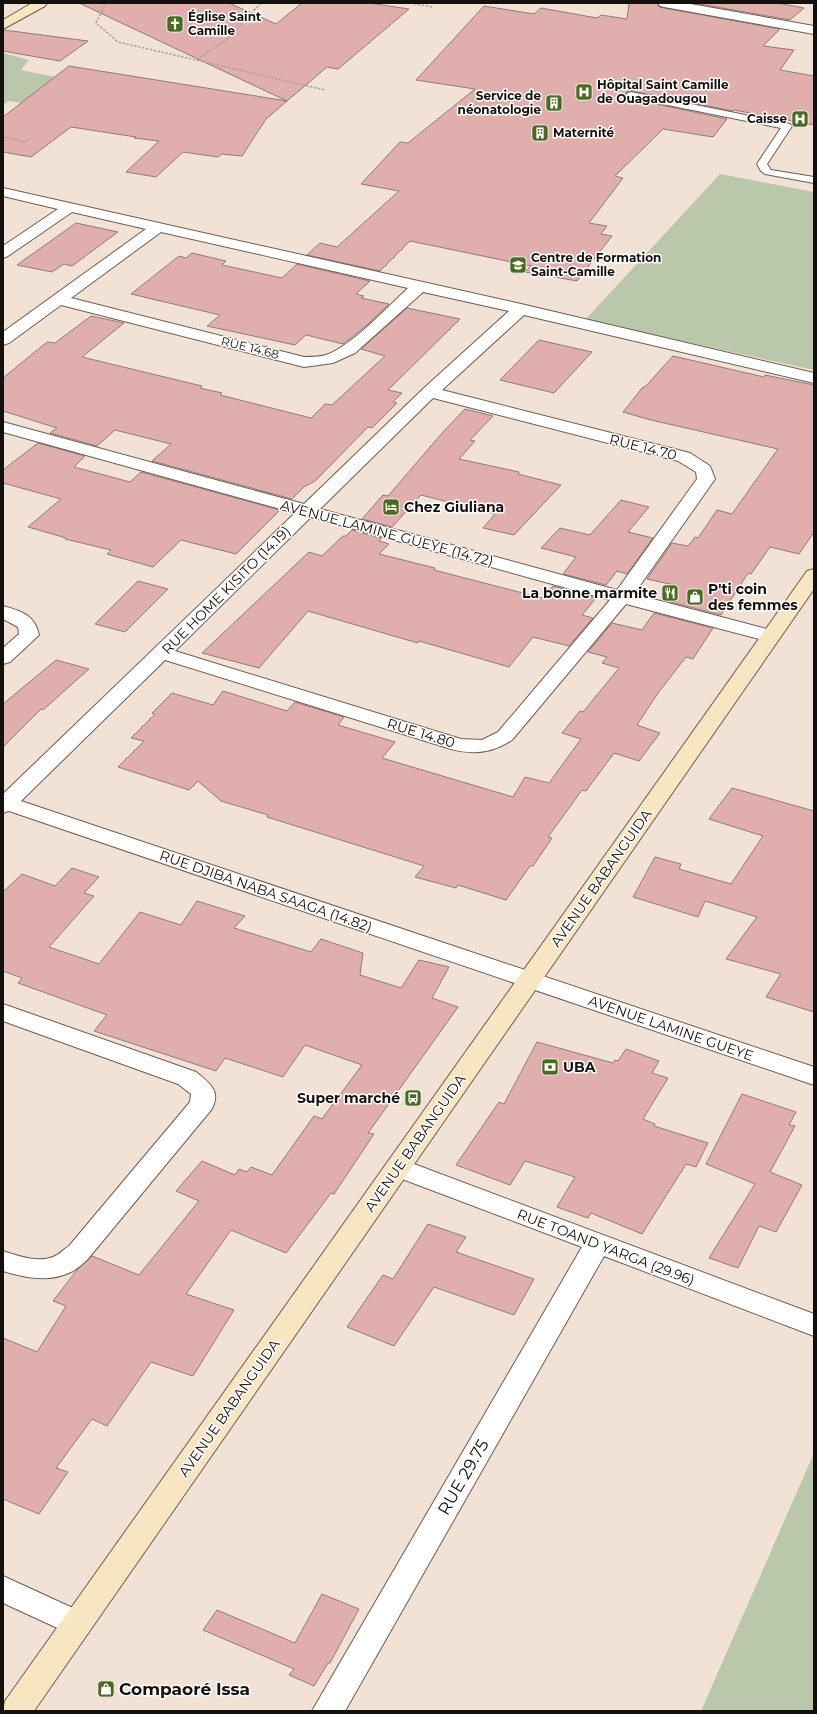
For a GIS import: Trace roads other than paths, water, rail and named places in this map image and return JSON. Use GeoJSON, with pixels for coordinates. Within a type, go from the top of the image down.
{"type":"FeatureCollection","features":[{"type":"Feature","properties":{"kind":"street"},"geometry":{"type":"LineString","coordinates":[[5,22],[41,3]]}},
{"type":"Feature","properties":{"kind":"street"},"geometry":{"type":"LineString","coordinates":[[668,3],[814,29]]}},
{"type":"Feature","properties":{"kind":"street"},"geometry":{"type":"LineString","coordinates":[[3,192],[521,309],[814,378]]}},
{"type":"Feature","properties":{"kind":"street"},"geometry":{"type":"LineString","coordinates":[[3,253],[70,207]]}},
{"type":"Feature","properties":{"kind":"street"},"geometry":{"type":"LineString","coordinates":[[3,340],[158,227]]}},
{"type":"Feature","properties":{"kind":"street","name":"RUE 14.68"},"geometry":{"type":"LineString","coordinates":[[59,300],[304,362],[323,362],[337,357],[349,350],[419,287]]}},
{"type":"Feature","properties":{"kind":"street","name":"RUE HOME KISITO (14.19)"},"geometry":{"type":"LineString","coordinates":[[4,804],[162,654],[306,511],[430,392],[521,309]]}},
{"type":"Feature","properties":{"kind":"street","name":"RUE 14.70"},"geometry":{"type":"LineString","coordinates":[[430,392],[684,457],[704,470],[706,478],[622,597]]}},
{"type":"Feature","properties":{"kind":"street","name":"AVENUE LAMINE GUEYE (14.72)"},"geometry":{"type":"LineString","coordinates":[[3,427],[622,597],[771,636]]}},
{"type":"Feature","properties":{"kind":"street","name":"AVENUE BABANGUIDA"},"geometry":{"type":"LineString","coordinates":[[16,1711],[813,578]]}},
{"type":"Feature","properties":{"kind":"street","name":"RUE 14.80"},"geometry":{"type":"LineString","coordinates":[[162,654],[458,745],[473,747],[485,746],[496,743],[505,736],[622,597]]}},
{"type":"Feature","properties":{"kind":"street"},"geometry":{"type":"LineString","coordinates":[[3,612],[14,616],[27,625],[29,635],[3,658]]}},
{"type":"Feature","properties":{"kind":"street","name":"RUE DJIBA NABA SAAGA (14.82)"},"geometry":{"type":"LineString","coordinates":[[4,804],[529,981]]}},
{"type":"Feature","properties":{"kind":"street","name":"AVENUE LAMINE GUEYE"},"geometry":{"type":"LineString","coordinates":[[529,981],[814,1076]]}},
{"type":"Feature","properties":{"kind":"street"},"geometry":{"type":"LineString","coordinates":[[3,1012],[187,1078],[198,1086],[203,1092],[202,1104],[78,1253],[60,1266],[40,1269],[22,1268],[3,1261]]}},
{"type":"Feature","properties":{"kind":"street","name":"RUE TOAND YARGA (29.96)"},"geometry":{"type":"LineString","coordinates":[[398,1167],[597,1244],[814,1325]]}},
{"type":"Feature","properties":{"kind":"street","name":"RUE 29.75"},"geometry":{"type":"LineString","coordinates":[[328,1711],[597,1244]]}},
{"type":"Feature","properties":{"kind":"street"},"geometry":{"type":"LineString","coordinates":[[3,1589],[77,1624]]}},
{"type":"Feature","properties":{"kind":"lane"},"geometry":{"type":"LineString","coordinates":[[631,95],[787,126],[762,164],[764,169],[768,172],[814,180]]}},
{"type":"Feature","properties":{"kind":"place","name":"Église Saint Camille"},"geometry":{"type":"Point","coordinates":[175,24]}},
{"type":"Feature","properties":{"kind":"place","name":"Hôpital Saint Camille de Ouagadougou"},"geometry":{"type":"Point","coordinates":[584,92]}},
{"type":"Feature","properties":{"kind":"place","name":"Service de néonatologie"},"geometry":{"type":"Point","coordinates":[554,103]}},
{"type":"Feature","properties":{"kind":"place","name":"Caisse"},"geometry":{"type":"Point","coordinates":[800,119]}},
{"type":"Feature","properties":{"kind":"place","name":"Maternité"},"geometry":{"type":"Point","coordinates":[540,133]}},
{"type":"Feature","properties":{"kind":"place","name":"Centre de Formation Saint-Camille"},"geometry":{"type":"Point","coordinates":[518,265]}},
{"type":"Feature","properties":{"kind":"place","name":"Chez Giuliana"},"geometry":{"type":"Point","coordinates":[391,507]}},
{"type":"Feature","properties":{"kind":"place","name":"La bonne marmite"},"geometry":{"type":"Point","coordinates":[670,593]}},
{"type":"Feature","properties":{"kind":"place","name":"P'ti coin des femmes"},"geometry":{"type":"Point","coordinates":[695,597]}},
{"type":"Feature","properties":{"kind":"place","name":"UBA"},"geometry":{"type":"Point","coordinates":[550,1067]}},
{"type":"Feature","properties":{"kind":"place","name":"Super marché"},"geometry":{"type":"Point","coordinates":[413,1098]}},
{"type":"Feature","properties":{"kind":"place","name":"Compaoré Issa"},"geometry":{"type":"Point","coordinates":[106,1689]}}]}
